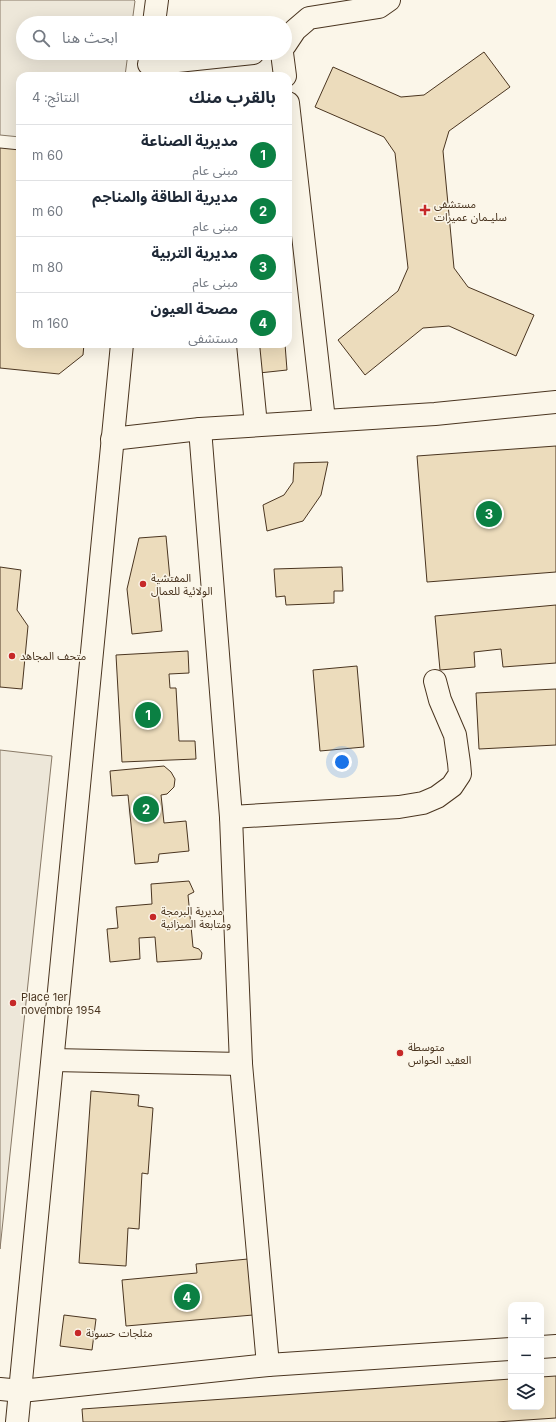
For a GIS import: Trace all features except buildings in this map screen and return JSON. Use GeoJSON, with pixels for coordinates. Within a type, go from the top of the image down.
{"type":"FeatureCollection","features":[{"type":"Feature","properties":{"kind":"street"},"geometry":{"type":"LineString","coordinates":[[155,16],[157,0]]}},
{"type":"Feature","properties":{"kind":"street"},"geometry":{"type":"LineString","coordinates":[[292,34],[308,18],[379,7],[389,0]]}},
{"type":"Feature","properties":{"kind":"street"},"geometry":{"type":"LineString","coordinates":[[149,64],[186,60]]}},
{"type":"Feature","properties":{"kind":"street"},"geometry":{"type":"LineString","coordinates":[[283,60],[284,72]]}},
{"type":"Feature","properties":{"kind":"street"},"geometry":{"type":"LineString","coordinates":[[292,138],[324,420]]}},
{"type":"Feature","properties":{"kind":"street"},"geometry":{"type":"LineString","coordinates":[[17,1422],[10,1390],[53,1060],[122,348]]}},
{"type":"Feature","properties":{"kind":"street"},"geometry":{"type":"LineString","coordinates":[[248,348],[256,425]]}},
{"type":"Feature","properties":{"kind":"street"},"geometry":{"type":"LineString","coordinates":[[112,439],[200,429],[435,414],[556,402]]}},
{"type":"Feature","properties":{"kind":"street"},"geometry":{"type":"LineString","coordinates":[[200,429],[232,817],[241,1064],[268,1365]]}},
{"type":"Feature","properties":{"kind":"street"},"geometry":{"type":"LineString","coordinates":[[232,817],[399,806],[423,803],[437,797],[452,786],[460,774],[460,763],[455,735],[440,700],[435,680]]}},
{"type":"Feature","properties":{"kind":"street"},"geometry":{"type":"LineString","coordinates":[[53,1060],[241,1064]]}},
{"type":"Feature","properties":{"kind":"street"},"geometry":{"type":"LineString","coordinates":[[544,1347],[556,1346]]}},
{"type":"Feature","properties":{"kind":"street"},"geometry":{"type":"LineString","coordinates":[[10,1390],[268,1365],[508,1349]]}},
{"type":"Feature","properties":{"kind":"shaded area"},"geometry":{"type":"Polygon","coordinates":[[[0,0],[135,1],[133,16],[16,16],[16,60],[127,60],[126,72],[16,72],[16,137],[0,135],[0,0]]]}},
{"type":"Feature","properties":{"kind":"shaded area","name":"Place 1er novembre 1954"},"geometry":{"type":"Polygon","coordinates":[[[0,750],[52,756],[0,1249],[0,750]]]}},
{"type":"Feature","properties":{"kind":"place","name":"مستشفى سليـمان عميرات"},"geometry":{"type":"Point","coordinates":[425,210]}},
{"type":"Feature","properties":{"kind":"place","name":"مديرية التربية"},"geometry":{"type":"Point","coordinates":[489,514]}},
{"type":"Feature","properties":{"kind":"place","name":"المفتشية الولائية للعمال"},"geometry":{"type":"Point","coordinates":[143,584]}},
{"type":"Feature","properties":{"kind":"place","name":"متحف المجاهد"},"geometry":{"type":"Point","coordinates":[12,656]}},
{"type":"Feature","properties":{"kind":"place","name":"مديرية الصناعة"},"geometry":{"type":"Point","coordinates":[148,715]}},
{"type":"Feature","properties":{"kind":"place","name":"مديرية الطاقة والمناجم"},"geometry":{"type":"Point","coordinates":[146,809]}},
{"type":"Feature","properties":{"kind":"place","name":"مديرية البرمجة ومتابعة الميزانية"},"geometry":{"type":"Point","coordinates":[153,917]}},
{"type":"Feature","properties":{"kind":"place","name":"Place 1er novembre 1954"},"geometry":{"type":"Point","coordinates":[13,1003]}},
{"type":"Feature","properties":{"kind":"place","name":"متوسطة العقيد الحواس"},"geometry":{"type":"Point","coordinates":[400,1053]}},
{"type":"Feature","properties":{"kind":"place","name":"مصحة العيون"},"geometry":{"type":"Point","coordinates":[187,1297]}},
{"type":"Feature","properties":{"kind":"place","name":"مثلجات حسونة"},"geometry":{"type":"Point","coordinates":[78,1333]}}]}
